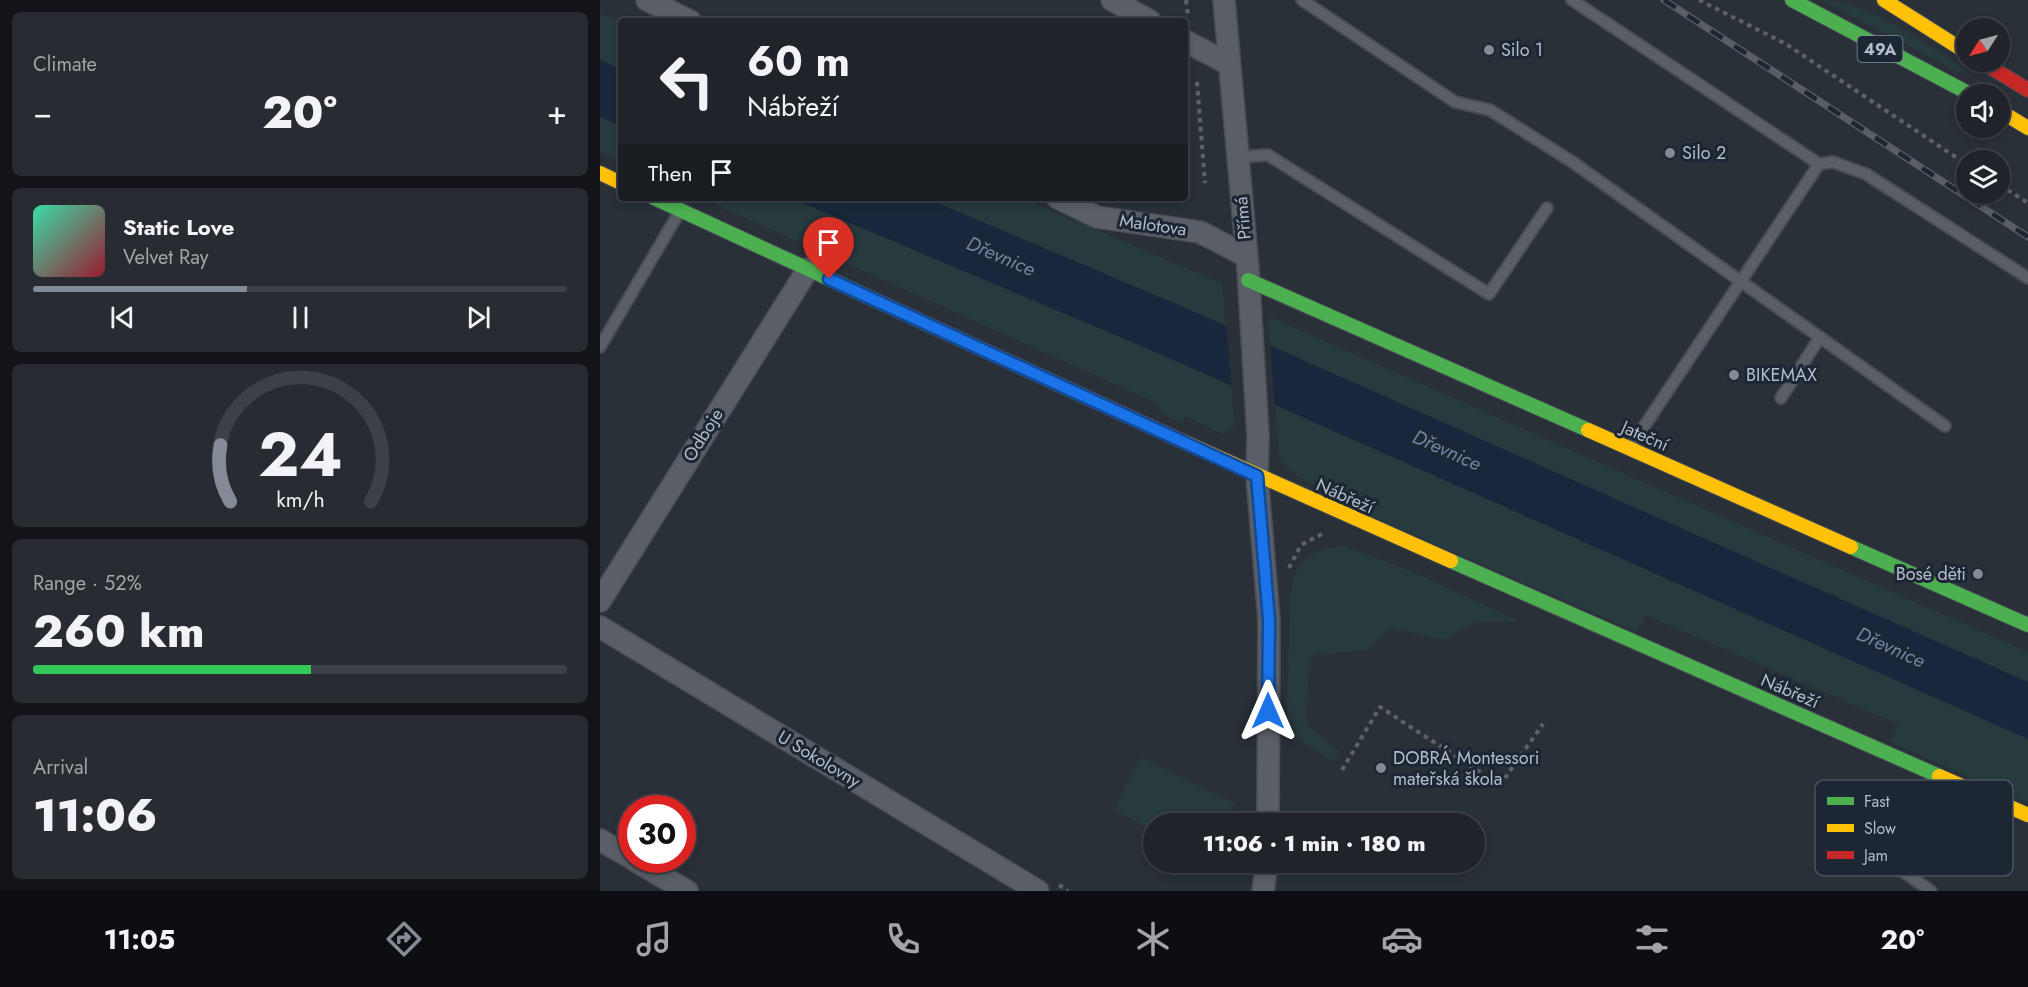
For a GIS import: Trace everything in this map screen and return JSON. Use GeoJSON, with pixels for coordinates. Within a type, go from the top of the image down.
{"type":"FeatureCollection","features":[{"type":"Feature","properties":{"kind":"street"},"geometry":{"type":"LineString","coordinates":[[647,0],[684,18]]}},
{"type":"Feature","properties":{"kind":"street"},"geometry":{"type":"LineString","coordinates":[[1112,0],[1145,18]]}},
{"type":"Feature","properties":{"kind":"street","name":"Přímá"},"geometry":{"type":"LineString","coordinates":[[1224,0],[1250,304],[1258,436],[1257,476],[1269,620],[1268,813]]}},
{"type":"Feature","properties":{"kind":"street","name":"49A"},"geometry":{"type":"LineString","coordinates":[[1792,0],[1816,15],[1956,87]]}},
{"type":"Feature","properties":{"kind":"street","name":"49A"},"geometry":{"type":"LineString","coordinates":[[1884,0],[1956,46]]}},
{"type":"Feature","properties":{"kind":"street"},"geometry":{"type":"LineString","coordinates":[[1188,43],[1230,64]]}},
{"type":"Feature","properties":{"kind":"street"},"geometry":{"type":"LineString","coordinates":[[1998,72],[2028,90]]}},
{"type":"Feature","properties":{"kind":"street"},"geometry":{"type":"LineString","coordinates":[[2010,117],[2028,128]]}},
{"type":"Feature","properties":{"kind":"street"},"geometry":{"type":"LineString","coordinates":[[600,173],[618,182]]}},
{"type":"Feature","properties":{"kind":"street","name":"Nábřeží"},"geometry":{"type":"LineString","coordinates":[[660,201],[1257,476],[1948,780]]}},
{"type":"Feature","properties":{"kind":"street","name":"Malotova"},"geometry":{"type":"LineString","coordinates":[[1064,201],[1097,217],[1200,232],[1246,256]]}},
{"type":"Feature","properties":{"kind":"street","name":"Odboje"},"geometry":{"type":"LineString","coordinates":[[600,601],[808,269]]}},
{"type":"Feature","properties":{"kind":"street","name":"Jateční"},"geometry":{"type":"LineString","coordinates":[[1248,280],[2028,625]]}},
{"type":"Feature","properties":{"kind":"street","name":"U Sokolovny"},"geometry":{"type":"LineString","coordinates":[[600,627],[1038,891]]}},
{"type":"Feature","properties":{"kind":"street","name":"Nábřeží"},"geometry":{"type":"LineString","coordinates":[[2013,808],[2028,815]]}},
{"type":"Feature","properties":{"kind":"street"},"geometry":{"type":"LineString","coordinates":[[600,840],[618,850]]}},
{"type":"Feature","properties":{"kind":"street"},"geometry":{"type":"LineString","coordinates":[[657,873],[687,891]]}},
{"type":"Feature","properties":{"kind":"street"},"geometry":{"type":"LineString","coordinates":[[1263,891],[1265,873]]}},
{"type":"Feature","properties":{"kind":"lane"},"geometry":{"type":"LineString","coordinates":[[1302,0],[1455,102],[1490,110],[1571,161],[1945,426]]}},
{"type":"Feature","properties":{"kind":"lane"},"geometry":{"type":"LineString","coordinates":[[1572,0],[1819,164],[1833,162],[1866,174],[2028,278]]}},
{"type":"Feature","properties":{"kind":"lane"},"geometry":{"type":"LineString","coordinates":[[1238,157],[1268,155],[1489,294],[1547,208]]}},
{"type":"Feature","properties":{"kind":"lane"},"geometry":{"type":"LineString","coordinates":[[1629,448],[1819,164]]}},
{"type":"Feature","properties":{"kind":"lane"},"geometry":{"type":"LineString","coordinates":[[600,347],[680,210]]}},
{"type":"Feature","properties":{"kind":"lane"},"geometry":{"type":"LineString","coordinates":[[1781,398],[1821,338]]}},
{"type":"Feature","properties":{"kind":"lane"},"geometry":{"type":"LineString","coordinates":[[1909,876],[1931,891]]}},
{"type":"Feature","properties":{"kind":"path"},"geometry":{"type":"LineString","coordinates":[[1186,0],[1188,15]]}},
{"type":"Feature","properties":{"kind":"path"},"geometry":{"type":"LineString","coordinates":[[1699,0],[1786,44],[1956,157]]}},
{"type":"Feature","properties":{"kind":"path"},"geometry":{"type":"LineString","coordinates":[[1197,82],[1204,183]]}},
{"type":"Feature","properties":{"kind":"path"},"geometry":{"type":"LineString","coordinates":[[2010,191],[2028,203]]}},
{"type":"Feature","properties":{"kind":"path"},"geometry":{"type":"LineString","coordinates":[[1289,579],[1289,567],[1301,545],[1324,533]]}},
{"type":"Feature","properties":{"kind":"path"},"geometry":{"type":"LineString","coordinates":[[1342,770],[1380,707],[1500,785],[1543,724]]}},
{"type":"Feature","properties":{"kind":"green space"},"geometry":{"type":"Polygon","coordinates":[[[1821,0],[1839,2],[1876,15],[1956,63],[1956,71],[1821,0]]]}},
{"type":"Feature","properties":{"kind":"green space"},"geometry":{"type":"Polygon","coordinates":[[[600,13],[618,21],[618,160],[600,152],[600,13]]]}},
{"type":"Feature","properties":{"kind":"green space"},"geometry":{"type":"Polygon","coordinates":[[[708,201],[1028,201],[1222,283],[1235,426],[1222,434],[1186,416],[1181,423],[1158,412],[1159,404],[708,201]]]}},
{"type":"Feature","properties":{"kind":"green space"},"geometry":{"type":"Polygon","coordinates":[[[1268,316],[2028,652],[2028,803],[2013,796],[2013,780],[1976,780],[1890,742],[1898,724],[1645,615],[1637,632],[1336,501],[1339,494],[1313,484],[1288,470],[1279,455],[1268,316]]]}},
{"type":"Feature","properties":{"kind":"green space"},"geometry":{"type":"Polygon","coordinates":[[[1344,546],[1416,573],[1518,621],[1475,622],[1445,640],[1390,628],[1368,650],[1314,655],[1309,666],[1306,724],[1339,751],[1333,762],[1286,731],[1291,592],[1297,571],[1307,558],[1323,550],[1344,546]]]}},
{"type":"Feature","properties":{"kind":"green space"},"geometry":{"type":"Polygon","coordinates":[[[1141,757],[1236,804],[1231,813],[1143,813],[1143,825],[1114,810],[1141,757]]]}},
{"type":"Feature","properties":{"kind":"water"},"geometry":{"type":"Polygon","coordinates":[[[600,60],[618,68],[618,125],[600,117],[600,60]]]}},
{"type":"Feature","properties":{"kind":"water","name":"Dřevnice"},"geometry":{"type":"Polygon","coordinates":[[[798,201],[933,201],[1188,309],[2028,682],[2028,739],[1167,357],[798,201]]]}},
{"type":"Feature","properties":{"kind":"pier"},"geometry":{"type":"Polygon","coordinates":[[[1226,323],[1270,342],[1275,409],[1232,389],[1226,323]]]}},
{"type":"Feature","properties":{"kind":"railway"},"geometry":{"type":"LineString","coordinates":[[1664,0],[2028,237]]}},
{"type":"Feature","properties":{"kind":"traffic: fast"},"geometry":{"type":"LineString","coordinates":[[1792,0],[1956,87]]}},
{"type":"Feature","properties":{"kind":"traffic: fast"},"geometry":{"type":"LineString","coordinates":[[660,201],[927,324]]}},
{"type":"Feature","properties":{"kind":"traffic: fast"},"geometry":{"type":"LineString","coordinates":[[1248,280],[1588,430]]}},
{"type":"Feature","properties":{"kind":"traffic: fast"},"geometry":{"type":"LineString","coordinates":[[1851,547],[2028,625]]}},
{"type":"Feature","properties":{"kind":"traffic: fast"},"geometry":{"type":"LineString","coordinates":[[1451,561],[1939,776]]}},
{"type":"Feature","properties":{"kind":"traffic: slow"},"geometry":{"type":"LineString","coordinates":[[1884,0],[1956,46]]}},
{"type":"Feature","properties":{"kind":"traffic: slow"},"geometry":{"type":"LineString","coordinates":[[2010,117],[2028,128]]}},
{"type":"Feature","properties":{"kind":"traffic: slow"},"geometry":{"type":"LineString","coordinates":[[600,173],[618,182]]}},
{"type":"Feature","properties":{"kind":"traffic: slow"},"geometry":{"type":"LineString","coordinates":[[1588,430],[1851,547]]}},
{"type":"Feature","properties":{"kind":"traffic: slow"},"geometry":{"type":"LineString","coordinates":[[1184,442],[1451,561]]}},
{"type":"Feature","properties":{"kind":"traffic: slow"},"geometry":{"type":"LineString","coordinates":[[1939,776],[1948,780]]}},
{"type":"Feature","properties":{"kind":"traffic: slow"},"geometry":{"type":"LineString","coordinates":[[2013,808],[2028,815]]}},
{"type":"Feature","properties":{"kind":"traffic: jam"},"geometry":{"type":"LineString","coordinates":[[1998,72],[2028,90]]}},
{"type":"Feature","properties":{"kind":"traffic: jam"},"geometry":{"type":"LineString","coordinates":[[927,324],[1184,442]]}},
{"type":"Feature","properties":{"kind":"place","name":"Silo 1"},"geometry":{"type":"Point","coordinates":[1489,50]}},
{"type":"Feature","properties":{"kind":"place","name":"Silo 2"},"geometry":{"type":"Point","coordinates":[1670,153]}},
{"type":"Feature","properties":{"kind":"place","name":"BIKEMAX"},"geometry":{"type":"Point","coordinates":[1734,375]}},
{"type":"Feature","properties":{"kind":"place","name":"Bosé děti"},"geometry":{"type":"Point","coordinates":[1978,574]}},
{"type":"Feature","properties":{"kind":"place","name":"DOBRÁ Montessori mateřská škola"},"geometry":{"type":"Point","coordinates":[1381,768]}},
{"type":"Feature","properties":{"kind":"route"},"geometry":{"type":"LineString","coordinates":[[829,279],[1257,476],[1269,620],[1268,711]]}}]}
